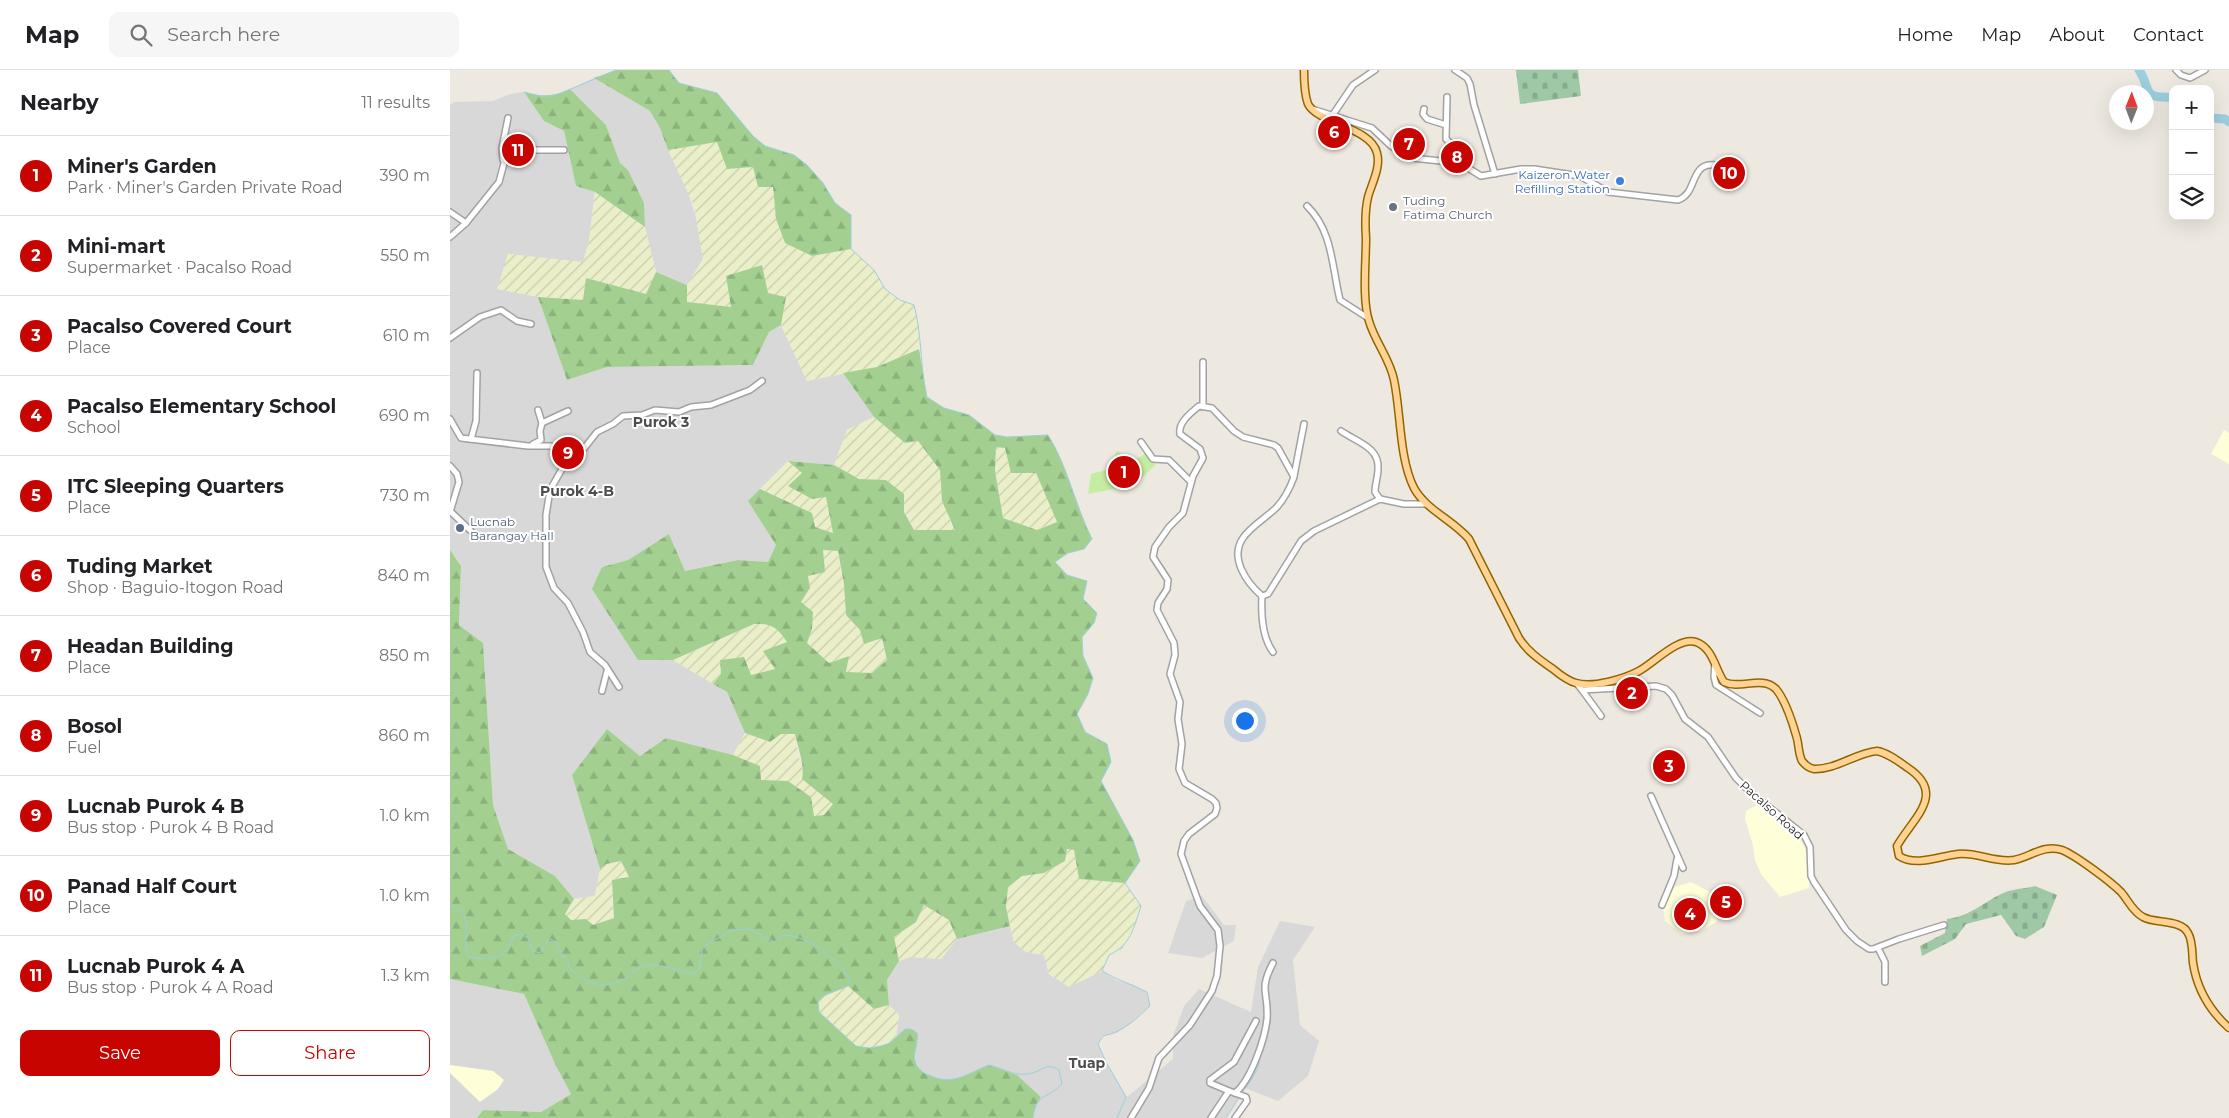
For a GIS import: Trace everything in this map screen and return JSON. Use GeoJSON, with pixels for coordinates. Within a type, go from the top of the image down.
{"type":"FeatureCollection","features":[{"type":"Feature","properties":{"kind":"main road"},"geometry":{"type":"LineString","coordinates":[[1304,70],[1306,98],[1312,109],[1370,141],[1378,154],[1378,164],[1368,198],[1365,220],[1368,318],[1373,334],[1394,380],[1401,434],[1409,474],[1414,487],[1428,504],[1463,532],[1469,540],[1525,647],[1554,671],[1577,684],[1601,683],[1626,678],[1685,642],[1698,643],[1704,647],[1715,663],[1721,677],[1730,684],[1756,682],[1769,685],[1775,689],[1783,701],[1796,734],[1803,762],[1807,766],[1814,769],[1824,768],[1877,751],[1884,753],[1916,773],[1924,784],[1926,800],[1922,810],[1896,846],[1899,856],[1904,860],[1937,858],[1959,854],[2002,861],[2016,860],[2040,850],[2060,850],[2072,855],[2119,891],[2139,915],[2144,918],[2183,927],[2188,933],[2197,980],[2208,1005],[2229,1028]]}},
{"type":"Feature","properties":{"kind":"street"},"geometry":{"type":"LineString","coordinates":[[1332,116],[1353,85],[1375,70]]}},
{"type":"Feature","properties":{"kind":"street"},"geometry":{"type":"LineString","coordinates":[[1455,70],[1467,78],[1470,84],[1474,105],[1495,174]]}},
{"type":"Feature","properties":{"kind":"street"},"geometry":{"type":"LineString","coordinates":[[2176,70],[2181,75],[2190,78],[2205,70]]}},
{"type":"Feature","properties":{"kind":"street"},"geometry":{"type":"LineString","coordinates":[[1447,96],[1446,139],[1460,150],[1462,157],[1460,163]]}},
{"type":"Feature","properties":{"kind":"street"},"geometry":{"type":"LineString","coordinates":[[1312,109],[1372,128],[1391,146],[1412,158],[1460,163],[1481,176],[1528,169],[1572,174],[1586,179],[1608,192],[1678,200],[1686,196],[1696,173],[1701,168],[1711,165],[1726,167]]}},
{"type":"Feature","properties":{"kind":"street"},"geometry":{"type":"LineString","coordinates":[[1424,109],[1423,114],[1427,119],[1446,125]]}},
{"type":"Feature","properties":{"kind":"street"},"geometry":{"type":"LineString","coordinates":[[504,163],[502,148],[508,118]]}},
{"type":"Feature","properties":{"kind":"street"},"geometry":{"type":"LineString","coordinates":[[450,237],[466,223],[499,182],[506,156],[518,150],[564,150]]}},
{"type":"Feature","properties":{"kind":"street"},"geometry":{"type":"LineString","coordinates":[[1307,206],[1320,220],[1334,264],[1340,300],[1368,318]]}},
{"type":"Feature","properties":{"kind":"street"},"geometry":{"type":"LineString","coordinates":[[450,212],[466,223]]}},
{"type":"Feature","properties":{"kind":"street"},"geometry":{"type":"LineString","coordinates":[[450,338],[480,317],[501,310],[505,311],[516,321],[532,324]]}},
{"type":"Feature","properties":{"kind":"street"},"geometry":{"type":"LineString","coordinates":[[1202,362],[1203,406]]}},
{"type":"Feature","properties":{"kind":"street"},"geometry":{"type":"LineString","coordinates":[[471,439],[476,421],[476,373]]}},
{"type":"Feature","properties":{"kind":"street"},"geometry":{"type":"LineString","coordinates":[[450,419],[461,438],[528,446],[551,446],[568,453],[582,451],[593,435],[623,416],[642,415],[655,410],[679,412],[691,407],[711,405],[750,390],[762,381]]}},
{"type":"Feature","properties":{"kind":"street"},"geometry":{"type":"LineString","coordinates":[[1131,1118],[1149,1088],[1159,1058],[1190,1025],[1212,991],[1217,976],[1220,946],[1218,930],[1200,906],[1181,854],[1184,841],[1189,834],[1215,814],[1217,808],[1212,798],[1185,782],[1178,769],[1182,744],[1178,719],[1180,702],[1170,674],[1175,655],[1174,643],[1157,610],[1158,603],[1168,589],[1168,580],[1153,557],[1155,547],[1169,527],[1183,513],[1191,482],[1203,458],[1200,450],[1183,437],[1179,431],[1189,414],[1203,406],[1212,408],[1234,431],[1243,437],[1274,445],[1278,448],[1294,477]]}},
{"type":"Feature","properties":{"kind":"street"},"geometry":{"type":"LineString","coordinates":[[528,446],[541,440],[540,430],[542,422],[538,410]]}},
{"type":"Feature","properties":{"kind":"street"},"geometry":{"type":"LineString","coordinates":[[542,422],[568,412]]}},
{"type":"Feature","properties":{"kind":"street"},"geometry":{"type":"LineString","coordinates":[[1273,652],[1268,644],[1261,618],[1262,596],[1241,568],[1238,552],[1244,536],[1277,507],[1285,496],[1294,477],[1304,424]]}},
{"type":"Feature","properties":{"kind":"street"},"geometry":{"type":"LineString","coordinates":[[1341,431],[1369,448],[1376,457],[1378,469],[1375,492],[1380,499]]}},
{"type":"Feature","properties":{"kind":"street"},"geometry":{"type":"LineString","coordinates":[[1140,442],[1153,459],[1169,460],[1191,482]]}},
{"type":"Feature","properties":{"kind":"street"},"geometry":{"type":"LineString","coordinates":[[568,453],[570,462],[562,469],[550,490],[546,515],[546,567],[554,588],[568,603],[583,632],[590,652],[605,665],[607,671],[619,687]]}},
{"type":"Feature","properties":{"kind":"street"},"geometry":{"type":"LineString","coordinates":[[450,466],[459,482],[450,512],[472,530]]}},
{"type":"Feature","properties":{"kind":"street"},"geometry":{"type":"LineString","coordinates":[[1262,596],[1268,594],[1301,541],[1328,523],[1345,517],[1380,499],[1404,504],[1428,504]]}},
{"type":"Feature","properties":{"kind":"street"},"geometry":{"type":"LineString","coordinates":[[1715,663],[1714,677],[1716,684],[1760,713]]}},
{"type":"Feature","properties":{"kind":"street"},"geometry":{"type":"LineString","coordinates":[[602,691],[607,671]]}},
{"type":"Feature","properties":{"kind":"street"},"geometry":{"type":"LineString","coordinates":[[1577,684],[1601,716]]}},
{"type":"Feature","properties":{"kind":"street","name":"Pacalso Road"},"geometry":{"type":"LineString","coordinates":[[1582,690],[1648,685],[1666,690],[1676,700],[1685,719],[1708,737],[1736,778],[1776,814],[1804,835],[1810,847],[1811,876],[1814,882],[1846,930],[1869,949],[1878,948]]}},
{"type":"Feature","properties":{"kind":"street"},"geometry":{"type":"LineString","coordinates":[[1651,796],[1683,868]]}},
{"type":"Feature","properties":{"kind":"street"},"geometry":{"type":"LineString","coordinates":[[1662,905],[1674,876],[1677,858]]}},
{"type":"Feature","properties":{"kind":"street"},"geometry":{"type":"LineString","coordinates":[[1885,982],[1886,962],[1878,948],[1899,938],[1944,925]]}},
{"type":"Feature","properties":{"kind":"street"},"geometry":{"type":"LineString","coordinates":[[1211,1118],[1250,1072],[1263,1036],[1266,1019],[1264,985],[1273,963]]}},
{"type":"Feature","properties":{"kind":"street"},"geometry":{"type":"LineString","coordinates":[[1235,1118],[1246,1097],[1210,1083],[1210,1080],[1234,1062],[1256,1020]]}},
{"type":"Feature","properties":{"kind":"shaded area"},"geometry":{"type":"Polygon","coordinates":[[[594,78],[650,111],[660,128],[688,192],[700,231],[703,259],[687,285],[656,272],[645,227],[644,203],[628,170],[620,163],[606,125],[570,89],[594,78]]]}},
{"type":"Feature","properties":{"kind":"shaded area"},"geometry":{"type":"Polygon","coordinates":[[[524,92],[544,121],[564,131],[576,186],[595,192],[589,241],[583,263],[508,254],[498,289],[538,297],[567,380],[607,367],[753,365],[769,332],[781,325],[807,381],[843,373],[874,417],[847,430],[834,465],[788,461],[776,545],[768,562],[738,560],[685,571],[669,534],[628,560],[601,567],[638,660],[673,660],[727,692],[745,733],[733,755],[666,738],[640,756],[607,729],[572,775],[600,869],[595,896],[574,899],[555,876],[508,849],[493,805],[483,643],[459,625],[461,566],[450,550],[450,105],[454,102],[493,101],[510,94],[524,92]]]}},
{"type":"Feature","properties":{"kind":"shaded area"},"geometry":{"type":"Polygon","coordinates":[[[717,142],[753,167],[773,187],[776,219],[812,256],[851,249],[874,270],[885,290],[900,300],[914,305],[919,324],[919,349],[877,367],[807,381],[781,325],[786,297],[731,307],[686,302],[687,285],[703,259],[694,206],[668,150],[717,142]]]}},
{"type":"Feature","properties":{"kind":"shaded area"},"geometry":{"type":"Polygon","coordinates":[[[595,192],[645,227],[656,272],[646,295],[587,278],[584,300],[538,297],[497,289],[508,254],[583,262],[589,241],[595,192]]]}},
{"type":"Feature","properties":{"kind":"shaded area"},"geometry":{"type":"Polygon","coordinates":[[[874,417],[905,443],[918,441],[941,470],[942,501],[955,530],[915,530],[886,480],[859,479],[834,465],[847,430],[874,417]]]}},
{"type":"Feature","properties":{"kind":"shaded area"},"geometry":{"type":"Polygon","coordinates":[[[2224,430],[2229,433],[2229,464],[2211,454],[2224,430]]]}},
{"type":"Feature","properties":{"kind":"shaded area"},"geometry":{"type":"Polygon","coordinates":[[[996,447],[1005,448],[1036,473],[1057,521],[1037,530],[1003,518],[995,471],[996,447]]]}},
{"type":"Feature","properties":{"kind":"shaded area"},"geometry":{"type":"Polygon","coordinates":[[[788,461],[803,473],[789,486],[826,496],[833,533],[815,527],[812,513],[760,489],[788,461]]]}},
{"type":"Feature","properties":{"kind":"shaded area"},"geometry":{"type":"Polygon","coordinates":[[[823,550],[837,551],[844,584],[846,615],[860,630],[882,638],[887,660],[872,673],[845,673],[848,656],[829,663],[807,643],[812,629],[801,602],[810,588],[808,575],[823,550]]]}},
{"type":"Feature","properties":{"kind":"shaded area"},"geometry":{"type":"Polygon","coordinates":[[[767,623],[780,632],[787,642],[776,669],[750,675],[720,660],[721,674],[713,684],[673,660],[754,624],[767,623]]]}},
{"type":"Feature","properties":{"kind":"shaded area"},"geometry":{"type":"Polygon","coordinates":[[[745,733],[770,742],[781,734],[795,734],[799,758],[804,770],[819,791],[833,804],[824,815],[813,816],[811,797],[788,781],[760,780],[733,755],[745,733]]]}},
{"type":"Feature","properties":{"kind":"shaded area"},"geometry":{"type":"Polygon","coordinates":[[[1761,803],[1795,832],[1804,846],[1809,860],[1809,888],[1780,897],[1761,874],[1755,860],[1753,845],[1745,819],[1746,811],[1761,803]]]}},
{"type":"Feature","properties":{"kind":"shaded area"},"geometry":{"type":"Polygon","coordinates":[[[1067,849],[1074,850],[1079,879],[1125,883],[1141,906],[1133,929],[1122,949],[1109,955],[1102,971],[1069,987],[1049,974],[1044,955],[1026,952],[1014,942],[1006,907],[1008,887],[1022,876],[1044,873],[1065,861],[1067,849]]]}},
{"type":"Feature","properties":{"kind":"shaded area"},"geometry":{"type":"Polygon","coordinates":[[[621,861],[629,878],[612,880],[614,918],[593,925],[586,919],[571,920],[564,914],[574,899],[595,896],[600,869],[605,864],[621,861]]]}},
{"type":"Feature","properties":{"kind":"shaded area"},"geometry":{"type":"Polygon","coordinates":[[[1691,882],[1710,892],[1716,908],[1718,921],[1701,931],[1682,934],[1665,921],[1663,905],[1675,887],[1691,882]]]}},
{"type":"Feature","properties":{"kind":"shaded area"},"geometry":{"type":"Polygon","coordinates":[[[1202,896],[1224,925],[1236,925],[1234,941],[1202,958],[1168,953],[1186,901],[1202,896]]]}},
{"type":"Feature","properties":{"kind":"shaded area"},"geometry":{"type":"Polygon","coordinates":[[[924,905],[949,920],[957,939],[941,959],[910,957],[899,961],[894,937],[916,922],[924,905]]]}},
{"type":"Feature","properties":{"kind":"shaded area"},"geometry":{"type":"Polygon","coordinates":[[[1280,921],[1315,927],[1293,960],[1300,1025],[1319,1041],[1308,1076],[1278,1101],[1245,1088],[1226,1118],[1033,1118],[1036,1105],[1041,1097],[1017,1075],[1010,1072],[979,1069],[973,1074],[954,1080],[933,1078],[920,1069],[916,1063],[918,1039],[905,1029],[896,1037],[899,1015],[889,1005],[887,980],[899,961],[910,957],[941,959],[957,939],[1010,926],[1014,942],[1026,952],[1044,955],[1049,974],[1069,987],[1102,971],[1116,980],[1131,984],[1147,992],[1150,1006],[1130,1024],[1116,1033],[1103,1036],[1098,1044],[1106,1062],[1127,1097],[1173,1059],[1173,1036],[1184,1006],[1199,989],[1251,1012],[1258,967],[1280,921]]]}},
{"type":"Feature","properties":{"kind":"shaded area"},"geometry":{"type":"Polygon","coordinates":[[[450,979],[524,994],[556,1066],[571,1094],[541,1112],[483,1110],[477,1118],[450,1118],[450,979]]]}},
{"type":"Feature","properties":{"kind":"shaded area"},"geometry":{"type":"Polygon","coordinates":[[[848,986],[874,1009],[889,1005],[899,1015],[896,1037],[890,1043],[869,1048],[856,1046],[819,1012],[818,1002],[823,996],[848,986]]]}},
{"type":"Feature","properties":{"kind":"shaded area"},"geometry":{"type":"Polygon","coordinates":[[[450,1065],[493,1071],[504,1080],[498,1089],[480,1102],[450,1073],[450,1065]]]}},
{"type":"Feature","properties":{"kind":"green space"},"geometry":{"type":"Polygon","coordinates":[[[616,70],[669,70],[679,83],[717,93],[753,136],[765,146],[794,155],[807,165],[823,183],[835,203],[851,215],[851,249],[812,256],[785,243],[776,219],[773,187],[758,187],[753,167],[727,169],[717,142],[668,150],[660,128],[650,111],[594,78],[616,70]]]}},
{"type":"Feature","properties":{"kind":"green space"},"geometry":{"type":"Polygon","coordinates":[[[1516,70],[1578,70],[1581,96],[1520,104],[1516,70]]]}},
{"type":"Feature","properties":{"kind":"green space"},"geometry":{"type":"Polygon","coordinates":[[[570,89],[606,125],[620,163],[628,170],[644,203],[645,227],[595,192],[576,186],[564,131],[544,121],[524,92],[547,95],[557,94],[570,89]]]}},
{"type":"Feature","properties":{"kind":"green space"},"geometry":{"type":"Polygon","coordinates":[[[762,265],[768,293],[786,297],[781,325],[769,332],[753,365],[607,367],[567,380],[538,297],[583,300],[586,278],[646,294],[656,272],[687,285],[687,302],[731,307],[726,276],[762,265]]]}},
{"type":"Feature","properties":{"kind":"green space"},"geometry":{"type":"Polygon","coordinates":[[[919,349],[927,397],[944,408],[969,415],[995,435],[1007,437],[1048,435],[1055,447],[1092,539],[1084,549],[1068,553],[1055,562],[1067,575],[1087,581],[1083,598],[1097,613],[1094,623],[1082,637],[1083,656],[1093,678],[1088,694],[1077,714],[1085,732],[1107,744],[1111,762],[1101,781],[1133,840],[1140,861],[1125,883],[1079,879],[1074,850],[1067,849],[1065,861],[1044,873],[1022,876],[1008,887],[1006,907],[1010,926],[957,939],[949,920],[924,905],[916,922],[894,937],[899,961],[887,980],[889,1005],[874,1009],[848,986],[823,996],[818,1002],[819,1012],[856,1046],[869,1048],[881,1046],[890,1043],[905,1029],[911,1029],[917,1033],[916,1064],[924,1073],[939,1079],[954,1079],[989,1065],[1017,1075],[1041,1097],[1036,1105],[1033,1118],[477,1118],[483,1110],[541,1112],[571,1094],[556,1066],[524,994],[450,979],[450,550],[461,566],[459,625],[483,643],[493,805],[508,849],[555,876],[574,899],[565,914],[571,920],[586,919],[593,925],[614,918],[612,880],[629,877],[621,861],[606,864],[600,869],[572,775],[607,729],[640,756],[666,738],[733,755],[760,766],[761,780],[788,781],[811,797],[814,816],[824,815],[833,804],[802,779],[802,762],[795,734],[781,734],[770,742],[745,733],[727,692],[713,684],[721,674],[720,660],[744,657],[751,675],[775,669],[763,651],[787,642],[780,633],[774,627],[765,624],[754,624],[673,660],[638,660],[592,589],[602,567],[628,560],[669,534],[685,571],[738,560],[768,562],[776,545],[748,501],[760,489],[812,513],[815,527],[833,533],[826,497],[812,499],[788,486],[802,473],[788,461],[834,465],[859,479],[886,480],[904,494],[904,512],[914,530],[955,530],[942,501],[940,470],[918,441],[905,443],[874,417],[843,373],[877,367],[919,349]],[[996,447],[995,471],[1003,518],[1037,530],[1057,522],[1036,473],[1011,473],[1005,448],[996,447]],[[823,550],[825,572],[808,576],[810,588],[801,602],[813,612],[812,629],[807,643],[829,663],[849,656],[846,672],[872,673],[887,660],[882,638],[864,644],[860,630],[846,615],[844,584],[838,551],[823,550]]]}},
{"type":"Feature","properties":{"kind":"green space"},"geometry":{"type":"Polygon","coordinates":[[[1117,451],[1135,460],[1146,453],[1156,464],[1135,485],[1088,494],[1091,474],[1109,469],[1117,451]]]}},
{"type":"Feature","properties":{"kind":"green space"},"geometry":{"type":"Polygon","coordinates":[[[2035,886],[2057,895],[2044,927],[2025,939],[2016,936],[2001,915],[1966,924],[1955,939],[1922,956],[1920,946],[1945,933],[1947,919],[1969,912],[2005,892],[2035,886]]]}},
{"type":"Feature","properties":{"kind":"waterway"},"geometry":{"type":"LineString","coordinates":[[524,92],[540,96],[554,96],[616,70]]}},
{"type":"Feature","properties":{"kind":"waterway"},"geometry":{"type":"LineString","coordinates":[[669,70],[679,83],[717,93],[753,136],[765,146],[794,155],[807,165],[823,183],[835,203],[851,215],[851,249],[874,270],[885,289],[900,300],[914,305],[927,397],[944,408],[969,415],[995,435],[1007,437],[1048,435],[1061,460],[1092,539],[1084,549],[1068,553],[1055,562],[1067,575],[1087,581],[1083,599],[1097,613],[1094,623],[1082,637],[1083,656],[1093,678],[1088,694],[1077,714],[1085,732],[1107,744],[1111,762],[1101,781],[1133,840],[1140,861],[1125,883],[1141,906],[1136,921],[1127,941],[1109,955],[1102,971],[1147,992],[1150,1006],[1134,1021],[1117,1032],[1103,1036],[1098,1044],[1126,1097],[1117,1118]]}},
{"type":"Feature","properties":{"kind":"waterway"},"geometry":{"type":"LineString","coordinates":[[2139,70],[2151,94],[2169,97]]}},
{"type":"Feature","properties":{"kind":"waterway"},"geometry":{"type":"LineString","coordinates":[[2214,118],[2225,119],[2229,122]]}},
{"type":"Feature","properties":{"kind":"waterway"},"geometry":{"type":"LineString","coordinates":[[450,906],[458,909],[466,921],[466,950],[469,957],[497,957],[507,950],[513,936],[521,934],[528,938],[533,951],[540,953],[549,939],[556,942],[561,953],[569,963],[568,966],[574,972],[588,981],[602,985],[618,982],[637,969],[648,965],[661,966],[693,974],[700,968],[702,950],[706,945],[732,930],[750,929],[774,942],[784,935],[794,936],[813,944],[831,957],[839,964],[850,980],[848,986],[823,996],[818,1002],[819,1012],[856,1046],[869,1048],[881,1046],[890,1043],[905,1029],[911,1029],[917,1033],[916,1064],[924,1073],[939,1079],[954,1079],[989,1065],[1022,1074],[1032,1073],[1047,1067],[1059,1070],[1062,1084],[1040,1100],[1033,1118]]}},
{"type":"Feature","properties":{"kind":"waterway"},"geometry":{"type":"LineString","coordinates":[[1268,1029],[1271,1021]]}},
{"type":"Feature","properties":{"kind":"waterway"},"geometry":{"type":"LineString","coordinates":[[1241,1094],[1251,1081],[1258,1065],[1259,1056]]}},
{"type":"Feature","properties":{"kind":"waterway"},"geometry":{"type":"LineString","coordinates":[[1226,1118],[1239,1098]]}},
{"type":"Feature","properties":{"kind":"place","name":"Tuding Market"},"geometry":{"type":"Point","coordinates":[1334,132]}},
{"type":"Feature","properties":{"kind":"place","name":"Headan Building"},"geometry":{"type":"Point","coordinates":[1409,144]}},
{"type":"Feature","properties":{"kind":"place","name":"Lucnab Purok 4 A"},"geometry":{"type":"Point","coordinates":[518,150]}},
{"type":"Feature","properties":{"kind":"place","name":"Bosol"},"geometry":{"type":"Point","coordinates":[1457,157]}},
{"type":"Feature","properties":{"kind":"place","name":"Panad Half Court"},"geometry":{"type":"Point","coordinates":[1729,173]}},
{"type":"Feature","properties":{"kind":"place","name":"Kaizeron Water Refilling Station"},"geometry":{"type":"Point","coordinates":[1620,181]}},
{"type":"Feature","properties":{"kind":"place","name":"Tuding Fatima Church"},"geometry":{"type":"Point","coordinates":[1393,207]}},
{"type":"Feature","properties":{"kind":"place","name":"Lucnab Purok 4 B"},"geometry":{"type":"Point","coordinates":[568,453]}},
{"type":"Feature","properties":{"kind":"place","name":"Miner's Garden"},"geometry":{"type":"Point","coordinates":[1124,472]}},
{"type":"Feature","properties":{"kind":"place","name":"Lucnab Barangay Hall"},"geometry":{"type":"Point","coordinates":[460,528]}},
{"type":"Feature","properties":{"kind":"place","name":"Mini-mart"},"geometry":{"type":"Point","coordinates":[1632,693]}},
{"type":"Feature","properties":{"kind":"place","name":"Pacalso Covered Court"},"geometry":{"type":"Point","coordinates":[1669,766]}},
{"type":"Feature","properties":{"kind":"place","name":"ITC Sleeping Quarters"},"geometry":{"type":"Point","coordinates":[1726,902]}},
{"type":"Feature","properties":{"kind":"place","name":"Pacalso Elementary School"},"geometry":{"type":"Point","coordinates":[1690,914]}},
{"type":"Feature","properties":{"kind":"district","name":"Purok 3"},"geometry":{"type":"Point","coordinates":[661,422]}},
{"type":"Feature","properties":{"kind":"district","name":"Purok 4-B"},"geometry":{"type":"Point","coordinates":[577,491]}},
{"type":"Feature","properties":{"kind":"district","name":"Tuap"},"geometry":{"type":"Point","coordinates":[1087,1063]}}]}
